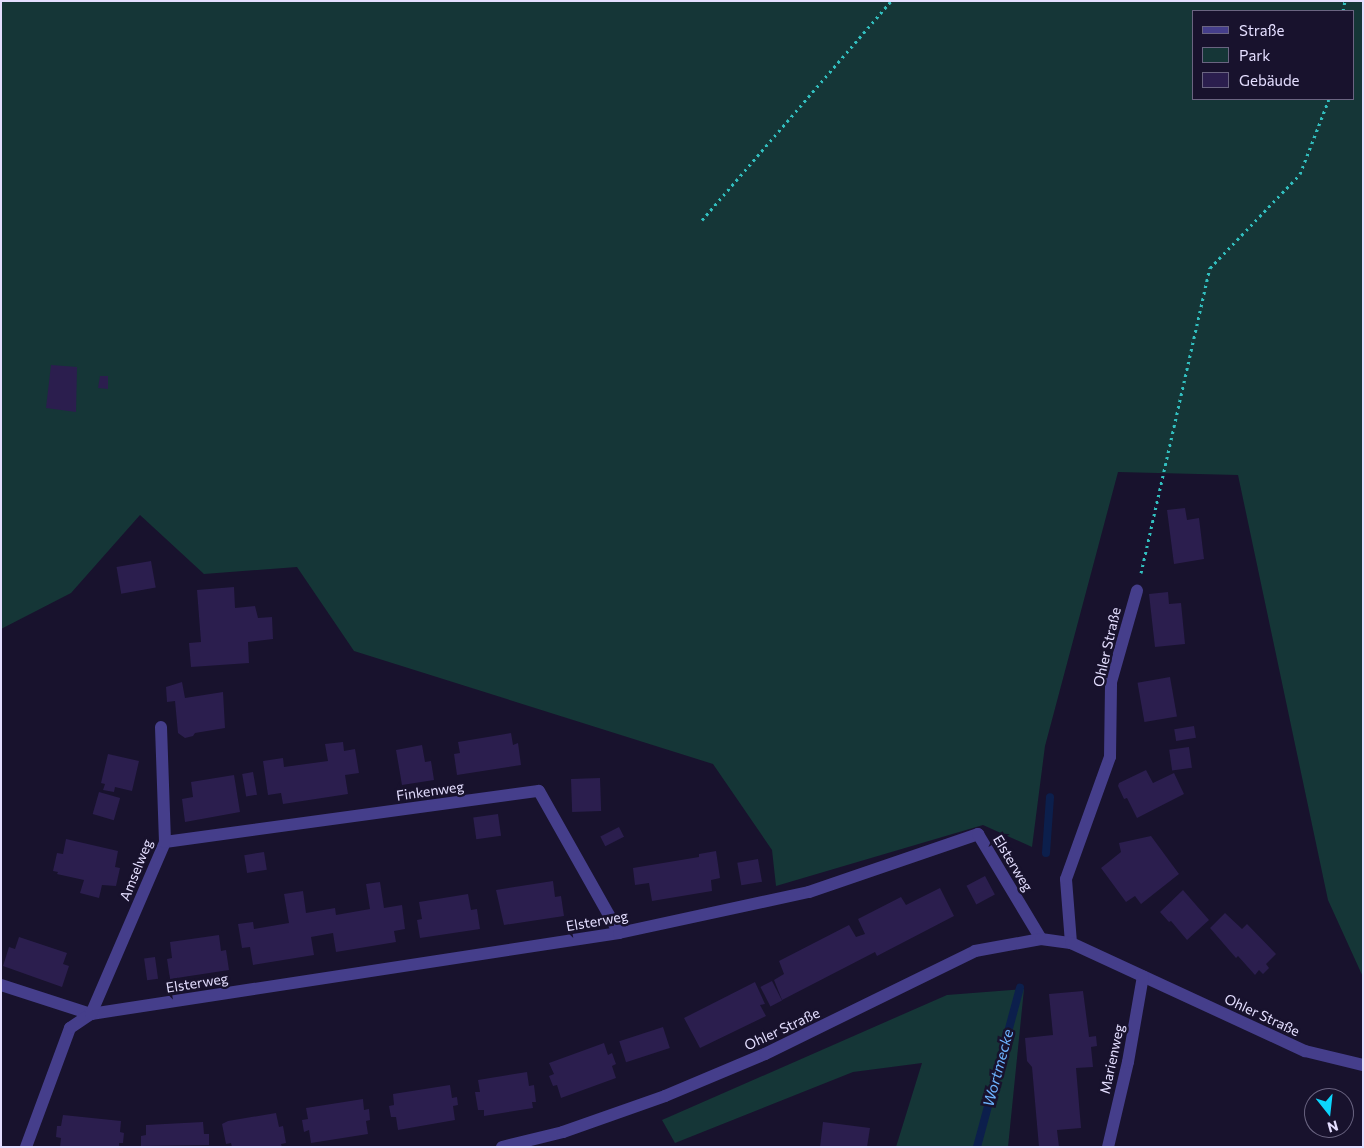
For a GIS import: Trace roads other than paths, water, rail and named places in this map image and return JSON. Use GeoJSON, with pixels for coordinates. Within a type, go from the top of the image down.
{"type":"FeatureCollection","features":[{"type":"Feature","properties":{"kind":"street","name":"Ohler Straße"},"geometry":{"type":"LineString","coordinates":[[1071,943],[1066,879],[1110,757],[1111,682],[1137,591]]}},
{"type":"Feature","properties":{"kind":"street","name":"Amselweg"},"geometry":{"type":"LineString","coordinates":[[91,1014],[165,842],[161,727]]}},
{"type":"Feature","properties":{"kind":"street","name":"Finkenweg"},"geometry":{"type":"LineString","coordinates":[[165,842],[539,791],[618,933]]}},
{"type":"Feature","properties":{"kind":"street","name":"Elsterweg"},"geometry":{"type":"LineString","coordinates":[[91,1014],[618,933],[809,892],[978,834],[1042,939]]}},
{"type":"Feature","properties":{"kind":"street","name":"Ohler Straße"},"geometry":{"type":"LineString","coordinates":[[502,1147],[563,1132],[683,1089],[765,1054],[975,951],[1042,939],[1071,943],[1305,1051],[1363,1065]]}},
{"type":"Feature","properties":{"kind":"street","name":"Marienweg"},"geometry":{"type":"LineString","coordinates":[[1108,1147],[1128,1062],[1143,976]]}},
{"type":"Feature","properties":{"kind":"street"},"geometry":{"type":"LineString","coordinates":[[1,985],[91,1014]]}},
{"type":"Feature","properties":{"kind":"street"},"geometry":{"type":"LineString","coordinates":[[26,1147],[70,1028],[91,1014]]}},
{"type":"Feature","properties":{"kind":"waterway","name":"Wortmecke"},"geometry":{"type":"LineString","coordinates":[[1046,853],[1050,797]]}},
{"type":"Feature","properties":{"kind":"waterway","name":"Wortmecke"},"geometry":{"type":"LineString","coordinates":[[977,1147],[1020,988]]}}]}
